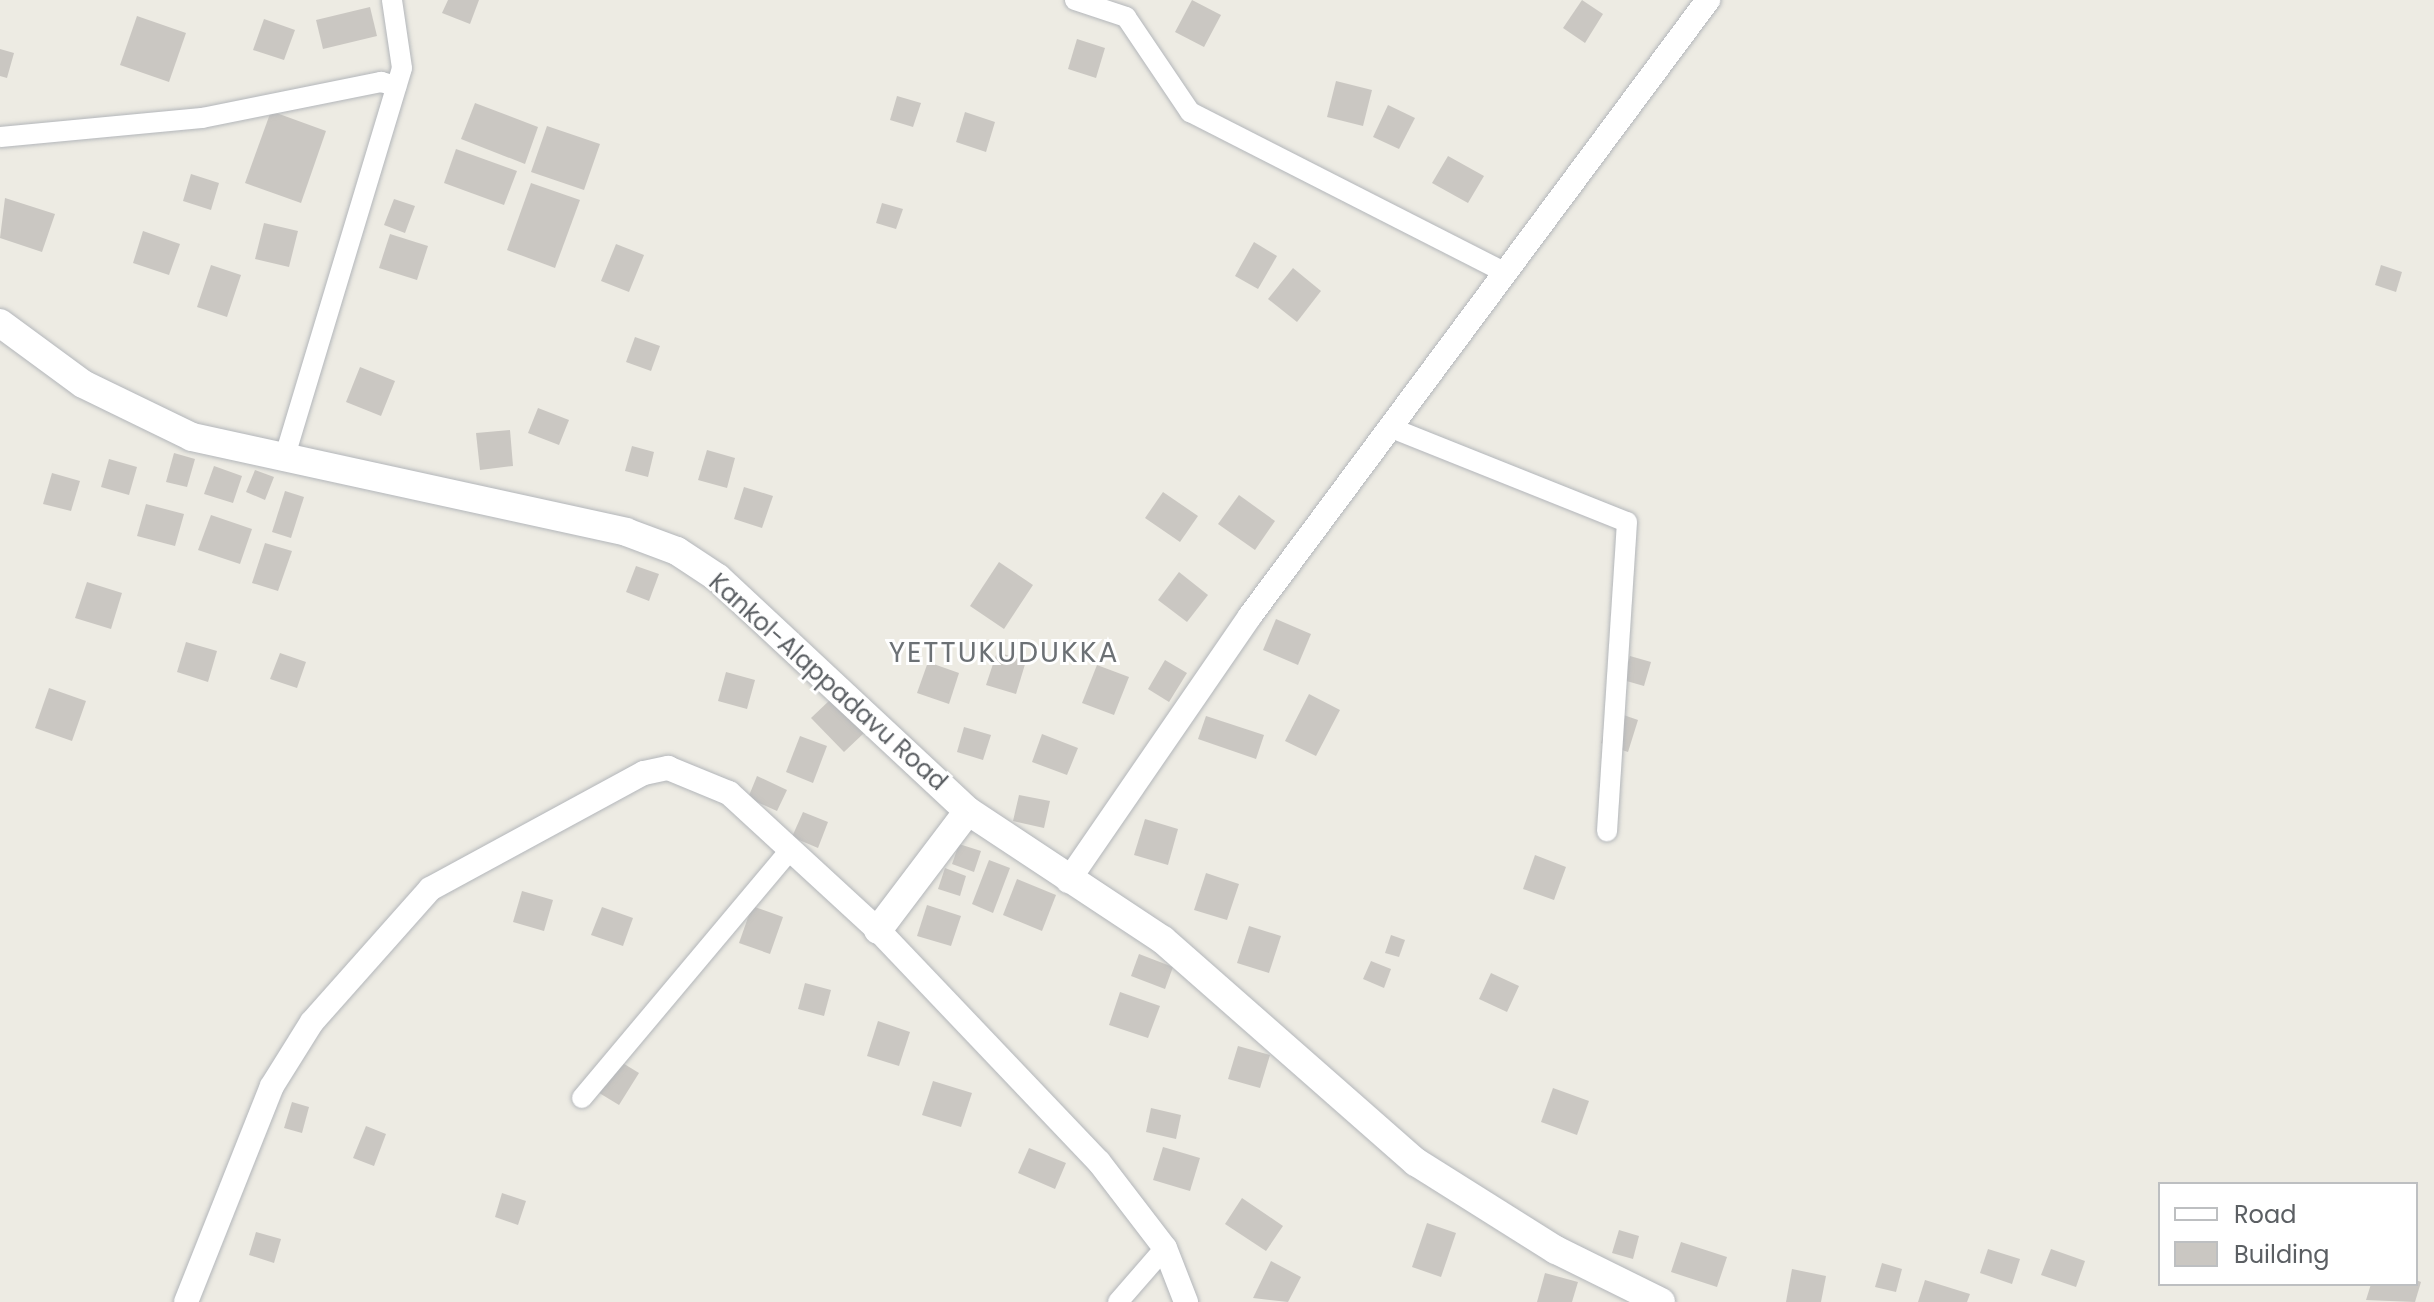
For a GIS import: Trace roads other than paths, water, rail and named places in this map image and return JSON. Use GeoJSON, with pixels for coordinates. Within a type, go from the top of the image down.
{"type":"FeatureCollection","features":[{"type":"Feature","properties":{"kind":"main road","name":"Kankol-Alappadavu Road"},"geometry":{"type":"LineString","coordinates":[[0,323],[83,384],[192,437],[626,532],[677,551],[718,578],[968,811],[878,930]]}},
{"type":"Feature","properties":{"kind":"main road"},"geometry":{"type":"LineString","coordinates":[[968,811],[1068,881],[1163,940],[1416,1162],[1544,1243],[1661,1302]]}},
{"type":"Feature","properties":{"kind":"street"},"geometry":{"type":"LineString","coordinates":[[284,459],[402,68],[392,0]]}},
{"type":"Feature","properties":{"kind":"street"},"geometry":{"type":"LineString","coordinates":[[1075,0],[1126,17],[1190,112],[1504,272]]}},
{"type":"Feature","properties":{"kind":"street"},"geometry":{"type":"LineString","coordinates":[[1068,881],[1389,427],[1708,0]]}},
{"type":"Feature","properties":{"kind":"street"},"geometry":{"type":"LineString","coordinates":[[0,137],[202,118],[381,82],[396,86]]}},
{"type":"Feature","properties":{"kind":"street"},"geometry":{"type":"LineString","coordinates":[[1389,427],[1627,522],[1607,831]]}},
{"type":"Feature","properties":{"kind":"street"},"geometry":{"type":"LineString","coordinates":[[186,1302],[272,1086],[312,1022],[430,889],[644,773],[668,768],[729,793],[878,930],[1099,1162],[1165,1248],[1186,1302]]}},
{"type":"Feature","properties":{"kind":"street"},"geometry":{"type":"LineString","coordinates":[[582,1098],[790,850]]}},
{"type":"Feature","properties":{"kind":"street"},"geometry":{"type":"LineString","coordinates":[[1118,1302],[1165,1248]]}},
{"type":"Feature","properties":{"kind":"district","name":"YETTUKUDUKKA"},"geometry":{"type":"Point","coordinates":[1004,653]}}]}
